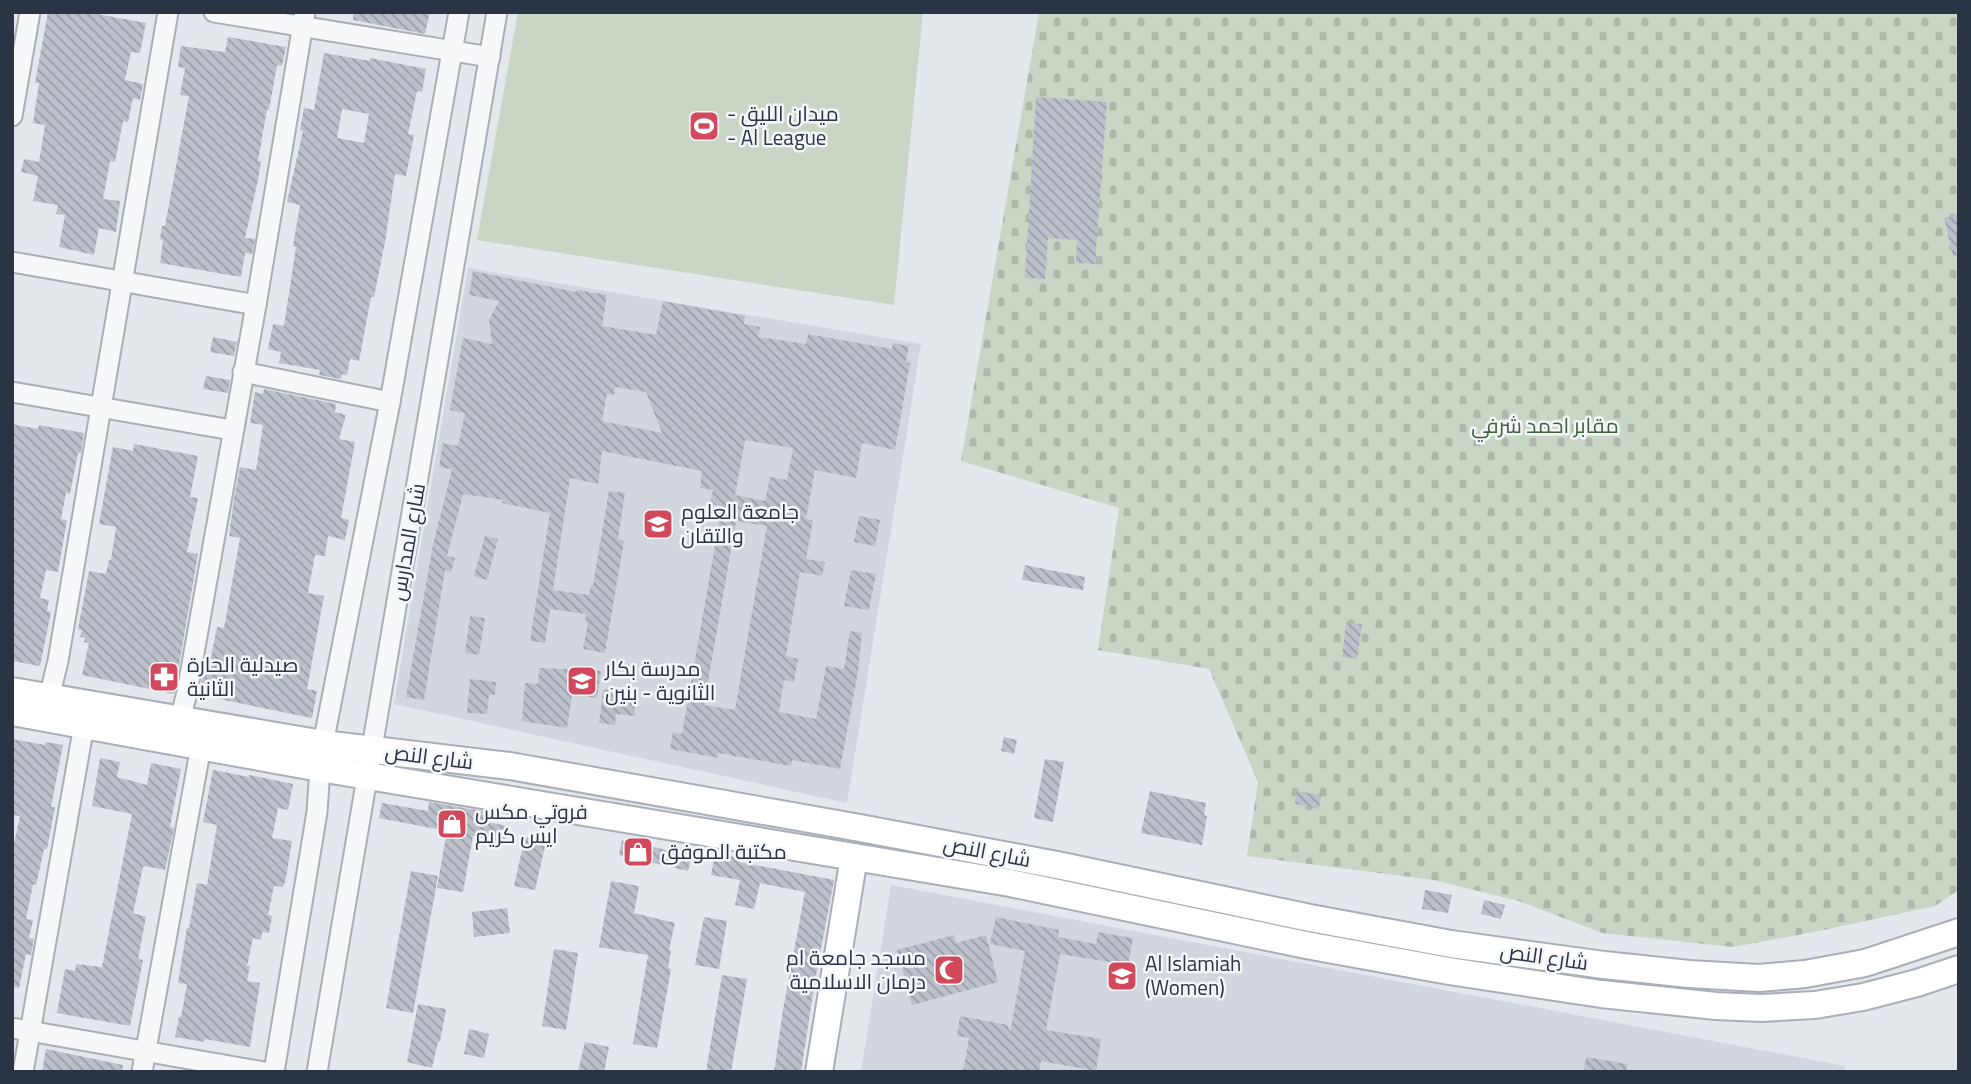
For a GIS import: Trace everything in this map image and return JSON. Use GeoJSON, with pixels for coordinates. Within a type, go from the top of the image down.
{"type":"FeatureCollection","features":[{"type":"Feature","properties":{"kind":"main road","name":"شارع النص"},"geometry":{"type":"LineString","coordinates":[[12,691],[180,720],[322,756]]}},
{"type":"Feature","properties":{"kind":"main road","name":"شارع النص"},"geometry":{"type":"LineString","coordinates":[[12,712],[201,746],[370,762],[854,857],[1010,883],[1306,946],[1601,994],[1688,1004],[1761,1008],[1815,1005],[1863,997],[1959,969]]}},
{"type":"Feature","properties":{"kind":"main road","name":"شارع النص"},"geometry":{"type":"LineString","coordinates":[[370,762],[510,766],[1062,866],[1310,918],[1451,944],[1628,968],[1759,978],[1805,974],[1865,963],[1959,932]]}},
{"type":"Feature","properties":{"kind":"main road"},"geometry":{"type":"LineString","coordinates":[[819,1072],[854,857]]}},
{"type":"Feature","properties":{"kind":"street"},"geometry":{"type":"LineString","coordinates":[[12,116],[30,12]]}},
{"type":"Feature","properties":{"kind":"street"},"geometry":{"type":"LineString","coordinates":[[50,698],[168,12]]}},
{"type":"Feature","properties":{"kind":"street"},"geometry":{"type":"LineString","coordinates":[[214,12],[304,20],[489,57]]}},
{"type":"Feature","properties":{"kind":"street"},"geometry":{"type":"LineString","coordinates":[[274,1072],[317,812],[322,756],[390,402],[459,12]]}},
{"type":"Feature","properties":{"kind":"street","name":"شارع المدارس"},"geometry":{"type":"LineString","coordinates":[[317,1072],[497,12]]}},
{"type":"Feature","properties":{"kind":"street"},"geometry":{"type":"LineString","coordinates":[[180,720],[256,305],[304,20]]}},
{"type":"Feature","properties":{"kind":"street"},"geometry":{"type":"LineString","coordinates":[[12,262],[256,305]]}},
{"type":"Feature","properties":{"kind":"street"},"geometry":{"type":"LineString","coordinates":[[243,372],[390,402]]}},
{"type":"Feature","properties":{"kind":"street"},"geometry":{"type":"LineString","coordinates":[[12,392],[232,430]]}},
{"type":"Feature","properties":{"kind":"street"},"geometry":{"type":"LineString","coordinates":[[23,1072],[21,1030],[83,726]]}},
{"type":"Feature","properties":{"kind":"street"},"geometry":{"type":"LineString","coordinates":[[142,1072],[201,746]]}},
{"type":"Feature","properties":{"kind":"street"},"geometry":{"type":"LineString","coordinates":[[21,1030],[264,1072]]}},
{"type":"Feature","properties":{"kind":"shaded area","name":"جامعة العلوم والتقان"},"geometry":{"type":"Polygon","coordinates":[[[468,268],[921,344],[847,803],[394,704],[468,268]]]}},
{"type":"Feature","properties":{"kind":"shaded area","name":"Al Islamiah (Women)"},"geometry":{"type":"Polygon","coordinates":[[[891,885],[1845,1066],[1844,1072],[861,1072],[891,885]]]}},
{"type":"Feature","properties":{"kind":"green space","name":"- ميدان الليق - Al League"},"geometry":{"type":"Polygon","coordinates":[[[518,12],[923,12],[894,305],[477,240],[518,12]]]}},
{"type":"Feature","properties":{"kind":"green space","name":"مقابر احمد شرفي"},"geometry":{"type":"Polygon","coordinates":[[[1039,12],[1959,12],[1959,890],[1935,906],[1733,947],[1602,933],[1519,901],[1433,880],[1247,856],[1258,782],[1209,669],[1098,650],[1119,508],[961,461],[1039,12]]]}},
{"type":"Feature","properties":{"kind":"building"},"geometry":{"type":"Polygon","coordinates":[[[48,12],[86,12],[146,23],[140,53],[131,52],[125,80],[143,84],[140,100],[133,98],[128,122],[123,121],[115,162],[110,161],[103,199],[120,201],[116,232],[99,228],[94,255],[59,247],[65,215],[56,214],[58,205],[33,201],[38,176],[21,172],[24,159],[39,162],[45,125],[33,123],[39,83],[35,83],[48,12]]]}},
{"type":"Feature","properties":{"kind":"building"},"geometry":{"type":"Polygon","coordinates":[[[354,12],[430,12],[425,34],[353,20],[354,12]]]}},
{"type":"Feature","properties":{"kind":"building"},"geometry":{"type":"Polygon","coordinates":[[[228,37],[286,47],[282,66],[277,65],[269,110],[267,109],[258,161],[261,161],[258,180],[245,238],[255,239],[252,254],[245,253],[241,277],[160,263],[162,226],[165,226],[189,96],[180,95],[185,68],[178,67],[181,46],[225,52],[228,37]]]}},
{"type":"Feature","properties":{"kind":"building"},"geometry":{"type":"Polygon","coordinates":[[[324,53],[370,61],[370,58],[426,69],[422,92],[417,91],[408,134],[414,135],[406,176],[395,174],[385,242],[359,361],[350,359],[347,375],[342,374],[341,379],[319,375],[320,370],[279,363],[281,352],[268,349],[273,324],[284,326],[300,205],[287,202],[303,131],[300,130],[304,108],[314,110],[324,53]],[[342,109],[337,138],[364,143],[369,114],[342,109]]]}},
{"type":"Feature","properties":{"kind":"building"},"geometry":{"type":"Polygon","coordinates":[[[1036,97],[1107,102],[1095,264],[1076,263],[1077,240],[1048,238],[1045,279],[1025,278],[1036,97]]]}},
{"type":"Feature","properties":{"kind":"building"},"geometry":{"type":"Polygon","coordinates":[[[1959,214],[1959,255],[1953,256],[1944,218],[1959,214]]]}},
{"type":"Feature","properties":{"kind":"building"},"geometry":{"type":"Polygon","coordinates":[[[473,271],[576,292],[607,295],[602,326],[656,335],[663,301],[745,316],[744,324],[760,327],[758,337],[806,344],[808,334],[892,349],[893,343],[909,346],[906,362],[910,363],[895,450],[862,443],[856,478],[815,470],[806,519],[813,520],[806,559],[825,562],[822,576],[800,572],[786,656],[798,659],[794,682],[784,680],[779,712],[816,719],[826,666],[844,669],[850,631],[862,633],[858,672],[840,769],[792,760],[791,766],[718,753],[718,758],[670,749],[673,732],[682,734],[722,506],[710,504],[713,490],[700,488],[702,471],[602,451],[598,484],[570,478],[553,590],[589,595],[609,491],[625,493],[618,539],[624,541],[605,653],[583,649],[588,623],[585,622],[586,614],[550,609],[545,643],[530,641],[550,513],[502,503],[503,500],[463,494],[447,556],[455,558],[451,572],[445,570],[424,700],[406,697],[433,545],[452,469],[439,467],[443,443],[458,446],[465,413],[450,410],[463,338],[492,344],[489,320],[499,301],[469,295],[473,271]],[[615,387],[614,395],[607,394],[602,421],[662,433],[646,392],[615,387]],[[745,440],[735,495],[765,501],[770,477],[787,480],[793,448],[745,440]],[[736,521],[704,705],[735,710],[767,526],[736,521]]]}},
{"type":"Feature","properties":{"kind":"building"},"geometry":{"type":"Polygon","coordinates":[[[213,337],[237,342],[234,356],[210,352],[213,337]]]}},
{"type":"Feature","properties":{"kind":"building"},"geometry":{"type":"Polygon","coordinates":[[[206,376],[230,380],[228,393],[203,389],[206,376]]]}},
{"type":"Feature","properties":{"kind":"building"},"geometry":{"type":"Polygon","coordinates":[[[264,389],[336,404],[335,412],[346,415],[339,439],[355,442],[341,518],[349,520],[345,540],[328,536],[325,556],[315,555],[308,593],[324,596],[307,689],[317,691],[312,718],[199,695],[206,656],[211,657],[217,627],[224,628],[240,538],[229,536],[234,498],[240,467],[256,470],[263,425],[250,423],[255,392],[263,394],[264,389]]]}},
{"type":"Feature","properties":{"kind":"building"},"geometry":{"type":"Polygon","coordinates":[[[12,424],[38,429],[39,425],[84,433],[81,453],[78,453],[70,494],[66,493],[61,519],[67,520],[58,572],[46,570],[40,598],[49,600],[47,611],[51,612],[40,666],[12,661],[12,424]]]}},
{"type":"Feature","properties":{"kind":"building"},"geometry":{"type":"Polygon","coordinates":[[[134,444],[198,456],[190,497],[198,498],[187,552],[198,554],[174,694],[82,675],[89,643],[80,637],[82,630],[78,629],[89,571],[106,574],[116,527],[99,524],[113,447],[133,451],[134,444]]]}},
{"type":"Feature","properties":{"kind":"building"},"geometry":{"type":"Polygon","coordinates":[[[859,516],[880,520],[875,546],[854,542],[859,516]]]}},
{"type":"Feature","properties":{"kind":"building"},"geometry":{"type":"Polygon","coordinates":[[[485,536],[498,539],[487,580],[474,576],[485,536]]]}},
{"type":"Feature","properties":{"kind":"building"},"geometry":{"type":"Polygon","coordinates":[[[1025,565],[1085,577],[1083,590],[1022,580],[1025,565]]]}},
{"type":"Feature","properties":{"kind":"building"},"geometry":{"type":"Polygon","coordinates":[[[851,570],[876,574],[869,610],[844,606],[851,570]]]}},
{"type":"Feature","properties":{"kind":"building"},"geometry":{"type":"Polygon","coordinates":[[[470,616],[485,618],[479,655],[465,653],[470,616]]]}},
{"type":"Feature","properties":{"kind":"building"},"geometry":{"type":"Polygon","coordinates":[[[1346,623],[1362,624],[1357,659],[1342,657],[1346,623]]]}},
{"type":"Feature","properties":{"kind":"building"},"geometry":{"type":"Polygon","coordinates":[[[539,668],[601,671],[597,698],[572,694],[567,728],[522,721],[525,683],[538,684],[539,668]]]}},
{"type":"Feature","properties":{"kind":"building"},"geometry":{"type":"Polygon","coordinates":[[[470,679],[496,682],[495,695],[489,695],[487,714],[467,713],[470,679]]]}},
{"type":"Feature","properties":{"kind":"building"},"geometry":{"type":"Polygon","coordinates":[[[634,688],[635,716],[616,714],[615,725],[599,723],[603,690],[634,688]]]}},
{"type":"Feature","properties":{"kind":"building"},"geometry":{"type":"Polygon","coordinates":[[[1004,737],[1017,740],[1014,754],[1001,751],[1004,737]]]}},
{"type":"Feature","properties":{"kind":"building"},"geometry":{"type":"Polygon","coordinates":[[[12,739],[45,745],[46,742],[63,745],[51,807],[55,807],[47,849],[44,849],[36,885],[33,884],[26,919],[33,920],[29,938],[34,939],[31,955],[26,954],[19,988],[12,987],[12,852],[20,816],[12,815],[12,739]]]}},
{"type":"Feature","properties":{"kind":"building"},"geometry":{"type":"Polygon","coordinates":[[[100,758],[120,762],[117,777],[147,785],[151,763],[181,769],[170,827],[174,828],[165,870],[143,867],[133,913],[146,917],[138,959],[143,960],[130,1026],[57,1013],[65,969],[75,971],[76,964],[102,967],[132,814],[92,806],[100,758]]]}},
{"type":"Feature","properties":{"kind":"building"},"geometry":{"type":"Polygon","coordinates":[[[1045,759],[1064,762],[1053,822],[1034,818],[1045,759]]]}},
{"type":"Feature","properties":{"kind":"building"},"geometry":{"type":"Polygon","coordinates":[[[213,770],[293,784],[288,810],[278,808],[272,838],[292,841],[286,878],[283,887],[274,886],[268,915],[272,916],[269,933],[262,932],[261,940],[253,938],[247,966],[250,966],[247,981],[260,983],[250,1047],[175,1037],[187,984],[178,983],[187,928],[197,883],[207,885],[217,825],[203,822],[213,770]]]}},
{"type":"Feature","properties":{"kind":"building"},"geometry":{"type":"Polygon","coordinates":[[[1150,791],[1206,803],[1204,815],[1207,816],[1202,845],[1141,833],[1150,791]]]}},
{"type":"Feature","properties":{"kind":"building"},"geometry":{"type":"Polygon","coordinates":[[[1297,791],[1321,795],[1319,809],[1295,804],[1297,791]]]}},
{"type":"Feature","properties":{"kind":"building","name":"فروتي مكس ايس كريم"},"geometry":{"type":"Polygon","coordinates":[[[429,802],[488,812],[486,822],[508,826],[505,842],[473,836],[463,892],[437,888],[447,831],[379,818],[382,803],[428,811],[429,802]]]}},
{"type":"Feature","properties":{"kind":"building"},"geometry":{"type":"Polygon","coordinates":[[[525,837],[546,842],[535,890],[514,886],[525,837]]]}},
{"type":"Feature","properties":{"kind":"building"},"geometry":{"type":"Polygon","coordinates":[[[622,840],[692,856],[688,871],[619,855],[622,840]]]}},
{"type":"Feature","properties":{"kind":"building"},"geometry":{"type":"Polygon","coordinates":[[[715,853],[740,858],[739,862],[834,880],[801,1072],[774,1072],[805,892],[760,883],[754,909],[735,905],[740,880],[711,875],[715,853]]]}},
{"type":"Feature","properties":{"kind":"building"},"geometry":{"type":"Polygon","coordinates":[[[411,871],[438,876],[413,1013],[386,1008],[411,871]]]}},
{"type":"Feature","properties":{"kind":"building"},"geometry":{"type":"Polygon","coordinates":[[[611,881],[639,886],[634,913],[675,923],[669,950],[668,968],[671,969],[657,1048],[633,1044],[648,955],[599,947],[611,881]]]}},
{"type":"Feature","properties":{"kind":"building"},"geometry":{"type":"Polygon","coordinates":[[[1425,890],[1452,895],[1448,913],[1422,909],[1425,890]]]}},
{"type":"Feature","properties":{"kind":"building"},"geometry":{"type":"Polygon","coordinates":[[[1484,900],[1505,905],[1501,919],[1481,914],[1484,900]]]}},
{"type":"Feature","properties":{"kind":"building"},"geometry":{"type":"Polygon","coordinates":[[[507,908],[510,933],[474,937],[472,912],[507,908]]]}},
{"type":"Feature","properties":{"kind":"building"},"geometry":{"type":"Polygon","coordinates":[[[704,917],[727,921],[719,969],[695,965],[704,917]]]}},
{"type":"Feature","properties":{"kind":"building"},"geometry":{"type":"Polygon","coordinates":[[[996,917],[1059,930],[1058,937],[1096,944],[1098,932],[1133,938],[1128,965],[1060,954],[1046,1030],[1101,1039],[1096,1071],[1041,1061],[1039,1072],[963,1072],[969,1038],[957,1036],[960,1016],[1008,1025],[1010,1033],[1025,951],[990,944],[996,917]]]}},
{"type":"Feature","properties":{"kind":"building","name":"مسجد جامعة ام درمان الاسلامية"},"geometry":{"type":"Polygon","coordinates":[[[954,935],[956,943],[986,935],[998,982],[912,1005],[897,950],[954,935]]]}},
{"type":"Feature","properties":{"kind":"building"},"geometry":{"type":"Polygon","coordinates":[[[554,949],[578,953],[566,1030],[542,1026],[554,949]]]}},
{"type":"Feature","properties":{"kind":"building"},"geometry":{"type":"Polygon","coordinates":[[[722,975],[747,979],[731,1072],[706,1072],[722,975]]]}},
{"type":"Feature","properties":{"kind":"building"},"geometry":{"type":"Polygon","coordinates":[[[418,1004],[446,1009],[432,1068],[407,1062],[418,1004]]]}},
{"type":"Feature","properties":{"kind":"building"},"geometry":{"type":"Polygon","coordinates":[[[469,1029],[489,1034],[484,1058],[464,1054],[469,1029]]]}},
{"type":"Feature","properties":{"kind":"building"},"geometry":{"type":"Polygon","coordinates":[[[585,1042],[609,1047],[604,1072],[578,1072],[585,1042]]]}},
{"type":"Feature","properties":{"kind":"building"},"geometry":{"type":"Polygon","coordinates":[[[46,1049],[123,1065],[122,1072],[42,1072],[46,1049]]]}},
{"type":"Feature","properties":{"kind":"building"},"geometry":{"type":"Polygon","coordinates":[[[1586,1057],[1627,1064],[1626,1072],[1584,1072],[1586,1057]]]}},
{"type":"Feature","properties":{"kind":"place","name":"- ميدان الليق - Al League"},"geometry":{"type":"Point","coordinates":[704,126]}},
{"type":"Feature","properties":{"kind":"place","name":"جامعة العلوم والتقان"},"geometry":{"type":"Point","coordinates":[658,524]}},
{"type":"Feature","properties":{"kind":"place","name":"صيدلية الحارة الثانية"},"geometry":{"type":"Point","coordinates":[164,677]}},
{"type":"Feature","properties":{"kind":"place","name":"مدرسة بكار الثانوية - بنين"},"geometry":{"type":"Point","coordinates":[582,681]}},
{"type":"Feature","properties":{"kind":"place","name":"فروتي مكس ايس كريم"},"geometry":{"type":"Point","coordinates":[452,824]}},
{"type":"Feature","properties":{"kind":"place","name":"مكتبة الموفق"},"geometry":{"type":"Point","coordinates":[638,852]}},
{"type":"Feature","properties":{"kind":"place","name":"مسجد جامعة ام درمان الاسلامية"},"geometry":{"type":"Point","coordinates":[949,970]}},
{"type":"Feature","properties":{"kind":"place","name":"Al Islamiah (Women)"},"geometry":{"type":"Point","coordinates":[1122,976]}}]}
